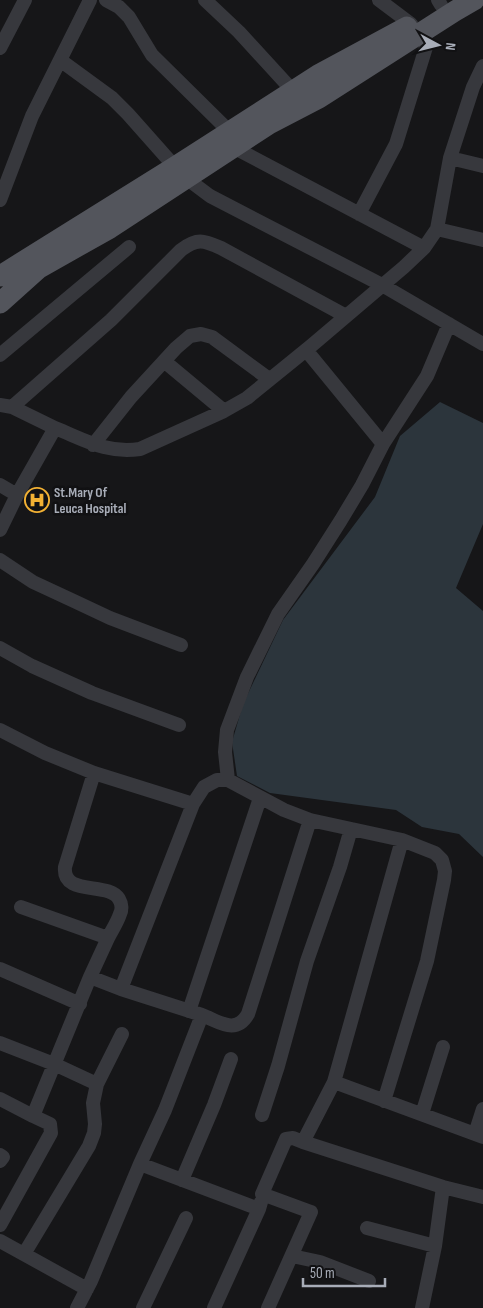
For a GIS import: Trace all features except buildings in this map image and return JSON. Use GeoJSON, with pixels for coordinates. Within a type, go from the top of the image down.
{"type":"FeatureCollection","features":[{"type":"Feature","properties":{"kind":"main road"},"geometry":{"type":"LineString","coordinates":[[0,276],[181,172],[232,140],[293,91],[318,75],[474,0]]}},
{"type":"Feature","properties":{"kind":"main road"},"geometry":{"type":"LineString","coordinates":[[232,140],[269,124],[319,98],[415,30],[442,2]]}},
{"type":"Feature","properties":{"kind":"main road"},"geometry":{"type":"LineString","coordinates":[[0,303],[39,268],[110,228],[181,172]]}},
{"type":"Feature","properties":{"kind":"street"},"geometry":{"type":"LineString","coordinates":[[0,48],[26,0]]}},
{"type":"Feature","properties":{"kind":"street"},"geometry":{"type":"LineString","coordinates":[[0,200],[32,116],[90,0]]}},
{"type":"Feature","properties":{"kind":"street"},"geometry":{"type":"LineString","coordinates":[[106,0],[119,7],[129,17],[152,55],[232,140],[359,214],[424,248]]}},
{"type":"Feature","properties":{"kind":"street"},"geometry":{"type":"LineString","coordinates":[[205,0],[293,91]]}},
{"type":"Feature","properties":{"kind":"street"},"geometry":{"type":"LineString","coordinates":[[359,214],[396,144],[427,44],[415,30],[379,0]]}},
{"type":"Feature","properties":{"kind":"street"},"geometry":{"type":"LineString","coordinates":[[60,60],[112,98],[181,172],[210,196],[382,286],[483,344]]}},
{"type":"Feature","properties":{"kind":"street"},"geometry":{"type":"LineString","coordinates":[[346,316],[221,248],[199,240],[190,243],[181,250],[111,320],[6,406],[93,445],[113,451],[125,452],[140,449],[224,411],[247,398],[268,379],[306,350],[382,286],[424,248],[437,229],[450,158],[478,89],[483,66]]}},
{"type":"Feature","properties":{"kind":"street"},"geometry":{"type":"LineString","coordinates":[[450,158],[483,166]]}},
{"type":"Feature","properties":{"kind":"street"},"geometry":{"type":"LineString","coordinates":[[437,229],[483,240]]}},
{"type":"Feature","properties":{"kind":"street"},"geometry":{"type":"LineString","coordinates":[[0,355],[129,247]]}},
{"type":"Feature","properties":{"kind":"street"},"geometry":{"type":"LineString","coordinates":[[228,780],[225,752],[228,730],[247,677],[278,614],[313,564],[358,492],[383,444],[427,376],[449,324]]}},
{"type":"Feature","properties":{"kind":"street"},"geometry":{"type":"LineString","coordinates":[[93,445],[131,397],[190,336],[200,334],[212,337],[268,379]]}},
{"type":"Feature","properties":{"kind":"street"},"geometry":{"type":"LineString","coordinates":[[306,350],[383,444]]}},
{"type":"Feature","properties":{"kind":"street"},"geometry":{"type":"LineString","coordinates":[[164,361],[224,411]]}},
{"type":"Feature","properties":{"kind":"street"},"geometry":{"type":"LineString","coordinates":[[0,530],[55,428]]}},
{"type":"Feature","properties":{"kind":"street"},"geometry":{"type":"LineString","coordinates":[[0,484],[18,495]]}},
{"type":"Feature","properties":{"kind":"street"},"geometry":{"type":"LineString","coordinates":[[0,560],[34,582],[59,594],[110,618],[181,646]]}},
{"type":"Feature","properties":{"kind":"street"},"geometry":{"type":"LineString","coordinates":[[0,648],[32,666],[92,693],[179,725]]}},
{"type":"Feature","properties":{"kind":"street"},"geometry":{"type":"LineString","coordinates":[[0,730],[45,753],[94,773],[193,804]]}},
{"type":"Feature","properties":{"kind":"street"},"geometry":{"type":"LineString","coordinates":[[32,1116],[90,977],[120,913],[120,900],[117,897],[109,893],[74,884],[64,875],[94,773]]}},
{"type":"Feature","properties":{"kind":"street"},"geometry":{"type":"LineString","coordinates":[[121,989],[193,804],[204,787],[217,780],[228,780],[284,810],[310,820],[402,840],[435,853],[442,860],[444,880],[427,961],[384,1101]]}},
{"type":"Feature","properties":{"kind":"street"},"geometry":{"type":"LineString","coordinates":[[77,1308],[165,1110],[260,798]]}},
{"type":"Feature","properties":{"kind":"street"},"geometry":{"type":"LineString","coordinates":[[90,977],[226,1025],[236,1026],[243,1023],[248,1014],[310,820]]}},
{"type":"Feature","properties":{"kind":"street"},"geometry":{"type":"LineString","coordinates":[[262,1115],[278,1066],[307,961],[340,867],[351,829]]}},
{"type":"Feature","properties":{"kind":"street"},"geometry":{"type":"LineString","coordinates":[[303,1142],[334,1082],[402,840]]}},
{"type":"Feature","properties":{"kind":"street"},"geometry":{"type":"LineString","coordinates":[[21,907],[108,938]]}},
{"type":"Feature","properties":{"kind":"street"},"geometry":{"type":"LineString","coordinates":[[0,969],[80,1004]]}},
{"type":"Feature","properties":{"kind":"street"},"geometry":{"type":"LineString","coordinates":[[24,1254],[89,1146],[94,1133],[93,1103],[97,1084],[122,1034]]}},
{"type":"Feature","properties":{"kind":"street"},"geometry":{"type":"LineString","coordinates":[[0,1043],[54,1064],[97,1084]]}},
{"type":"Feature","properties":{"kind":"street"},"geometry":{"type":"LineString","coordinates":[[422,1114],[443,1047]]}},
{"type":"Feature","properties":{"kind":"street"},"geometry":{"type":"LineString","coordinates":[[182,1180],[214,1105],[231,1059]]}},
{"type":"Feature","properties":{"kind":"street"},"geometry":{"type":"LineString","coordinates":[[334,1082],[479,1136],[483,1109]]}},
{"type":"Feature","properties":{"kind":"street"},"geometry":{"type":"LineString","coordinates":[[0,1099],[50,1124],[51,1133],[0,1225]]}},
{"type":"Feature","properties":{"kind":"street"},"geometry":{"type":"LineString","coordinates":[[214,1308],[259,1209],[262,1194],[286,1139],[293,1138],[443,1187],[483,1197]]}},
{"type":"Feature","properties":{"kind":"street"},"geometry":{"type":"LineString","coordinates":[[0,1155],[3,1157],[0,1161]]}},
{"type":"Feature","properties":{"kind":"street"},"geometry":{"type":"LineString","coordinates":[[140,1164],[259,1209]]}},
{"type":"Feature","properties":{"kind":"street"},"geometry":{"type":"LineString","coordinates":[[422,1308],[435,1246],[443,1187]]}},
{"type":"Feature","properties":{"kind":"street"},"geometry":{"type":"LineString","coordinates":[[262,1194],[311,1212],[268,1308]]}},
{"type":"Feature","properties":{"kind":"street"},"geometry":{"type":"LineString","coordinates":[[143,1308],[186,1218]]}},
{"type":"Feature","properties":{"kind":"street"},"geometry":{"type":"LineString","coordinates":[[367,1228],[435,1246]]}},
{"type":"Feature","properties":{"kind":"street"},"geometry":{"type":"LineString","coordinates":[[0,1241],[87,1289]]}},
{"type":"Feature","properties":{"kind":"street"},"geometry":{"type":"LineString","coordinates":[[292,1256],[320,1262],[369,1281]]}},
{"type":"Feature","properties":{"kind":"shaded area"},"geometry":{"type":"Polygon","coordinates":[[[440,402],[483,423],[483,524],[456,588],[483,611],[483,857],[459,834],[422,827],[396,810],[270,793],[237,776],[232,742],[243,704],[283,620],[375,497],[400,436],[440,402]]]}},
{"type":"Feature","properties":{"kind":"place","name":"St.Mary Of Leuca Hospital"},"geometry":{"type":"Point","coordinates":[37,500]}}]}
